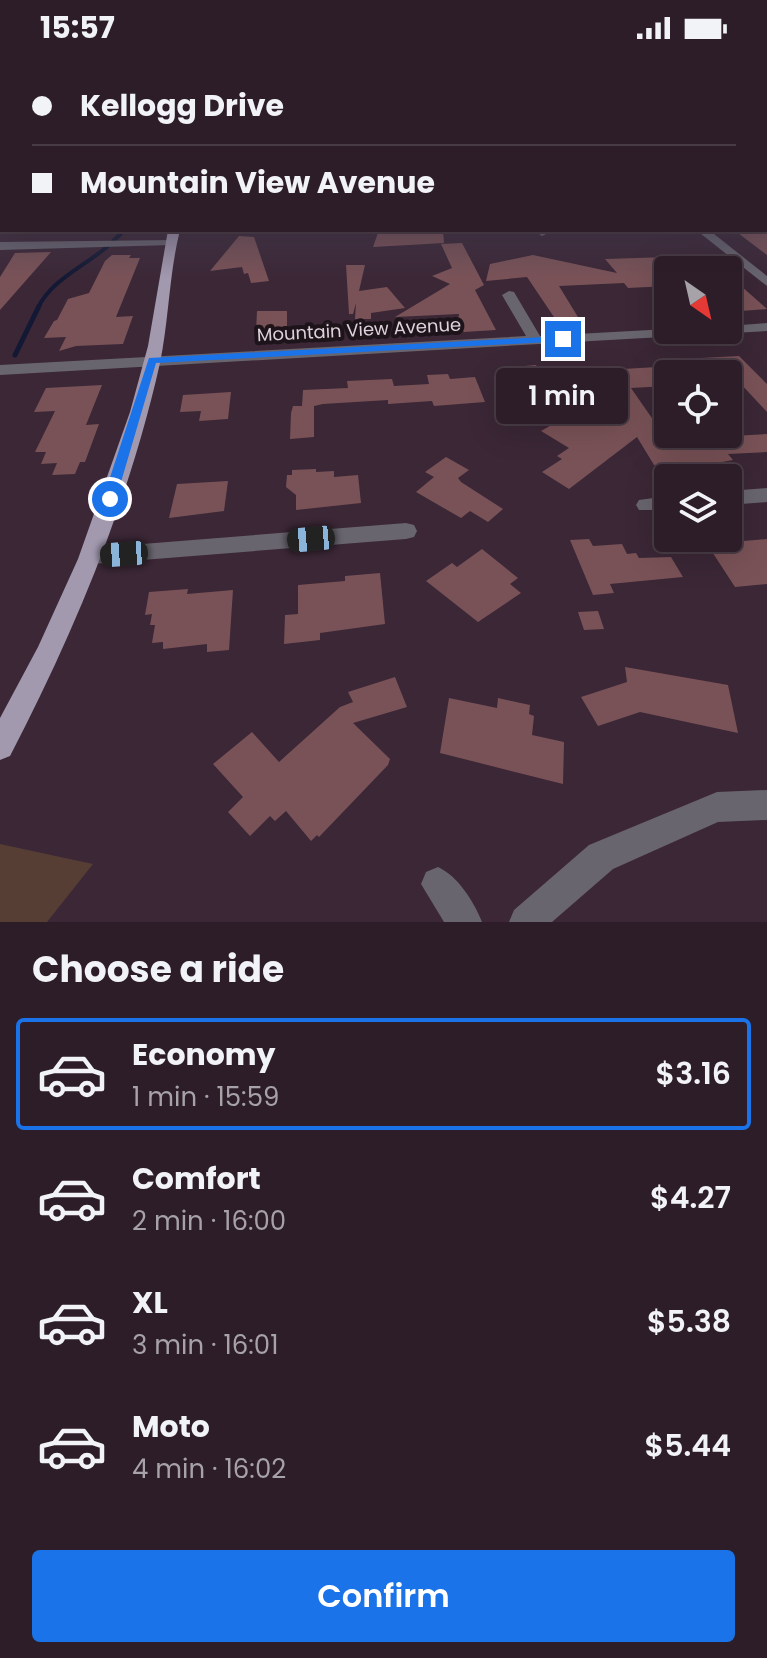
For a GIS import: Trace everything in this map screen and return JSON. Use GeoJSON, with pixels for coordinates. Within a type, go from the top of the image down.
{"type":"FeatureCollection","features":[{"type":"Feature","properties":{"kind":"main road"},"geometry":{"type":"LineString","coordinates":[[0,746],[66,620],[92,556],[152,360],[172,236]]}},
{"type":"Feature","properties":{"kind":"street"},"geometry":{"type":"LineString","coordinates":[[704,232],[767,282]]}},
{"type":"Feature","properties":{"kind":"street"},"geometry":{"type":"LineString","coordinates":[[0,246],[172,236]]}},
{"type":"Feature","properties":{"kind":"street"},"geometry":{"type":"LineString","coordinates":[[509,295],[536,341]]}},
{"type":"Feature","properties":{"kind":"street"},"geometry":{"type":"LineString","coordinates":[[742,329],[767,327]]}},
{"type":"Feature","properties":{"kind":"street","name":"Mountain View Avenue"},"geometry":{"type":"LineString","coordinates":[[0,370],[654,334]]}},
{"type":"Feature","properties":{"kind":"street"},"geometry":{"type":"LineString","coordinates":[[742,497],[767,495]]}},
{"type":"Feature","properties":{"kind":"street"},"geometry":{"type":"LineString","coordinates":[[646,505],[654,504]]}},
{"type":"Feature","properties":{"kind":"street"},"geometry":{"type":"LineString","coordinates":[[92,556],[406,531]]}},
{"type":"Feature","properties":{"kind":"street"},"geometry":{"type":"LineString","coordinates":[[526,922],[601,857],[717,807],[767,805]]}},
{"type":"Feature","properties":{"kind":"street"},"geometry":{"type":"LineString","coordinates":[[438,884],[465,922]]}},
{"type":"Feature","properties":{"kind":"shaded area"},"geometry":{"type":"Polygon","coordinates":[[[0,844],[93,864],[47,922],[0,922],[0,844]]]}},
{"type":"Feature","properties":{"kind":"building"},"geometry":{"type":"Polygon","coordinates":[[[378,232],[443,232],[444,243],[373,247],[378,232]]]}},
{"type":"Feature","properties":{"kind":"building"},"geometry":{"type":"Polygon","coordinates":[[[737,232],[767,232],[767,255],[737,232]]]}},
{"type":"Feature","properties":{"kind":"building"},"geometry":{"type":"Polygon","coordinates":[[[239,236],[254,237],[269,281],[251,283],[242,267],[210,271],[239,236]]]}},
{"type":"Feature","properties":{"kind":"building"},"geometry":{"type":"Polygon","coordinates":[[[462,243],[484,285],[475,290],[496,330],[464,332],[457,325],[459,314],[395,317],[450,284],[432,276],[452,268],[441,244],[462,243]]]}},
{"type":"Feature","properties":{"kind":"building"},"geometry":{"type":"Polygon","coordinates":[[[51,252],[0,310],[0,277],[15,253],[51,252]]]}},
{"type":"Feature","properties":{"kind":"building"},"geometry":{"type":"Polygon","coordinates":[[[112,255],[140,258],[116,317],[133,316],[123,344],[76,346],[59,351],[66,337],[44,338],[68,299],[89,293],[105,261],[112,255]]]}},
{"type":"Feature","properties":{"kind":"building"},"geometry":{"type":"Polygon","coordinates":[[[533,255],[617,273],[605,259],[654,257],[654,287],[628,288],[624,283],[559,286],[581,322],[558,323],[527,277],[486,281],[490,264],[533,255]]]}},
{"type":"Feature","properties":{"kind":"building"},"geometry":{"type":"Polygon","coordinates":[[[346,265],[365,265],[359,291],[387,287],[405,308],[371,313],[371,319],[355,319],[356,303],[353,314],[349,314],[346,265]]]}},
{"type":"Feature","properties":{"kind":"building"},"geometry":{"type":"Polygon","coordinates":[[[742,287],[767,309],[742,311],[742,287]]]}},
{"type":"Feature","properties":{"kind":"building"},"geometry":{"type":"Polygon","coordinates":[[[257,311],[287,311],[287,329],[256,332],[257,311]]]}},
{"type":"Feature","properties":{"kind":"building"},"geometry":{"type":"Polygon","coordinates":[[[739,356],[767,384],[767,412],[742,385],[742,360],[682,359],[739,356]]]}},
{"type":"Feature","properties":{"kind":"building"},"geometry":{"type":"Polygon","coordinates":[[[513,367],[571,367],[572,372],[654,367],[654,387],[631,388],[654,421],[654,448],[742,448],[742,435],[767,434],[767,452],[728,454],[733,460],[722,462],[654,465],[637,437],[569,489],[542,472],[562,459],[557,456],[569,448],[541,431],[555,423],[534,384],[522,385],[513,367]]]}},
{"type":"Feature","properties":{"kind":"building"},"geometry":{"type":"Polygon","coordinates":[[[448,374],[450,379],[475,377],[485,402],[434,406],[432,401],[388,404],[388,400],[323,404],[314,406],[314,437],[290,439],[291,413],[293,406],[302,406],[303,390],[348,388],[347,381],[392,379],[394,386],[429,384],[427,375],[448,374]]]}},
{"type":"Feature","properties":{"kind":"building"},"geometry":{"type":"Polygon","coordinates":[[[102,385],[86,425],[99,424],[85,462],[80,462],[75,474],[52,475],[57,463],[41,464],[46,452],[35,452],[55,411],[34,412],[46,388],[102,385]]]}},
{"type":"Feature","properties":{"kind":"building"},"geometry":{"type":"Polygon","coordinates":[[[231,392],[228,419],[199,421],[201,411],[180,412],[183,395],[231,392]]]}},
{"type":"Feature","properties":{"kind":"building"},"geometry":{"type":"Polygon","coordinates":[[[446,457],[469,470],[458,478],[461,482],[503,509],[488,522],[470,511],[461,518],[416,492],[434,477],[425,472],[446,457]]]}},
{"type":"Feature","properties":{"kind":"building"},"geometry":{"type":"Polygon","coordinates":[[[316,469],[316,472],[334,471],[334,477],[358,475],[361,503],[296,510],[296,495],[286,487],[287,475],[292,475],[292,470],[316,469]]]}},
{"type":"Feature","properties":{"kind":"building"},"geometry":{"type":"Polygon","coordinates":[[[228,481],[224,511],[169,518],[177,484],[228,481]]]}},
{"type":"Feature","properties":{"kind":"building"},"geometry":{"type":"Polygon","coordinates":[[[589,539],[593,546],[622,544],[627,554],[636,553],[639,558],[671,557],[683,577],[610,584],[614,593],[593,595],[570,540],[589,539]]]}},
{"type":"Feature","properties":{"kind":"building"},"geometry":{"type":"Polygon","coordinates":[[[767,539],[767,584],[735,587],[712,552],[742,552],[742,541],[767,539]]]}},
{"type":"Feature","properties":{"kind":"building"},"geometry":{"type":"Polygon","coordinates":[[[482,549],[518,578],[510,584],[521,593],[478,622],[426,581],[452,563],[457,567],[482,549]]]}},
{"type":"Feature","properties":{"kind":"building"},"geometry":{"type":"Polygon","coordinates":[[[380,573],[385,624],[320,633],[320,640],[284,644],[285,615],[298,614],[298,585],[345,581],[345,576],[380,573]]]}},
{"type":"Feature","properties":{"kind":"building"},"geometry":{"type":"Polygon","coordinates":[[[188,589],[187,594],[233,590],[229,650],[207,652],[207,644],[163,649],[163,642],[152,643],[155,625],[150,625],[152,614],[145,615],[149,592],[188,589]]]}},
{"type":"Feature","properties":{"kind":"building"},"geometry":{"type":"Polygon","coordinates":[[[598,611],[604,629],[584,630],[578,612],[598,611]]]}},
{"type":"Feature","properties":{"kind":"building"},"geometry":{"type":"Polygon","coordinates":[[[625,667],[728,685],[738,733],[640,712],[598,726],[581,697],[627,682],[625,667]]]}},
{"type":"Feature","properties":{"kind":"building"},"geometry":{"type":"Polygon","coordinates":[[[395,677],[407,707],[353,723],[390,759],[388,765],[319,837],[317,835],[311,841],[286,811],[275,821],[270,816],[250,836],[228,812],[243,797],[213,764],[252,732],[279,762],[340,707],[353,702],[348,692],[395,677]]]}},
{"type":"Feature","properties":{"kind":"building"},"geometry":{"type":"Polygon","coordinates":[[[449,698],[497,708],[498,698],[530,705],[529,714],[534,716],[532,735],[564,742],[563,784],[440,753],[449,698]]]}},
{"type":"Feature","properties":{"kind":"waterway"},"geometry":{"type":"LineString","coordinates":[[113,241],[123,232]]}},
{"type":"Feature","properties":{"kind":"waterway"},"geometry":{"type":"LineString","coordinates":[[38,308],[60,281],[108,246]]}},
{"type":"Feature","properties":{"kind":"waterway"},"geometry":{"type":"LineString","coordinates":[[15,355],[38,308]]}},
{"type":"Feature","properties":{"kind":"route"},"geometry":{"type":"LineString","coordinates":[[110,499],[152,360],[563,339]]}}]}
